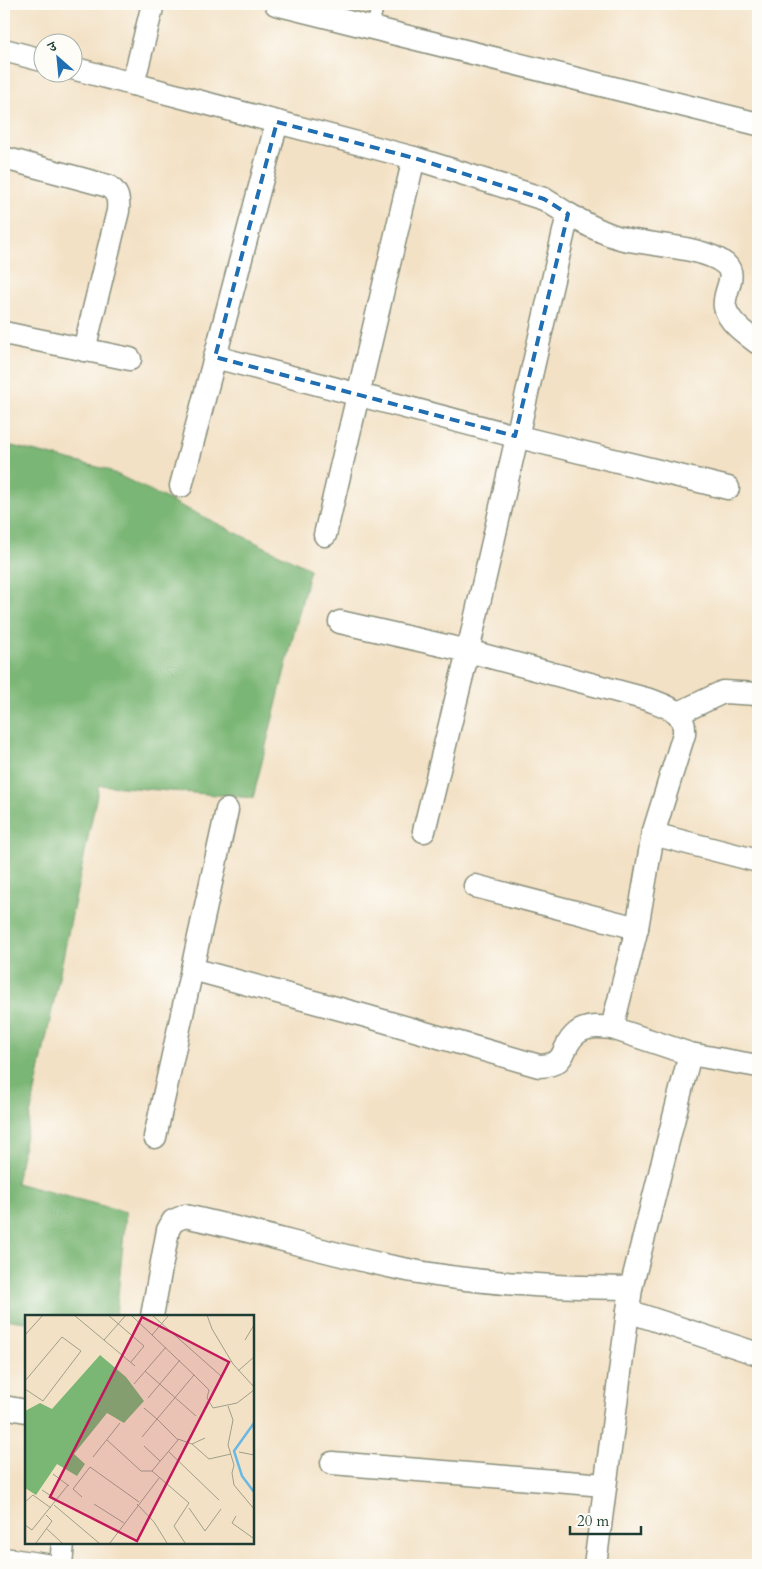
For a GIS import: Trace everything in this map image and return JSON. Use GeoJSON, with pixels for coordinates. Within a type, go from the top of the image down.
{"type":"FeatureCollection","features":[{"type":"Feature","properties":{"kind":"street"},"geometry":{"type":"LineString","coordinates":[[134,84],[153,4]]}},
{"type":"Feature","properties":{"kind":"street"},"geometry":{"type":"LineString","coordinates":[[276,4],[758,124]]}},
{"type":"Feature","properties":{"kind":"street"},"geometry":{"type":"LineString","coordinates":[[4,50],[32,57]]}},
{"type":"Feature","properties":{"kind":"street"},"geometry":{"type":"LineString","coordinates":[[82,71],[414,158],[544,199],[568,214],[622,238],[691,250],[713,256],[726,264],[731,274],[725,306],[728,313],[738,328],[758,344]]}},
{"type":"Feature","properties":{"kind":"street"},"geometry":{"type":"LineString","coordinates":[[181,486],[277,122]]}},
{"type":"Feature","properties":{"kind":"street"},"geometry":{"type":"LineString","coordinates":[[4,158],[108,186],[115,191],[119,199],[118,211],[84,350]]}},
{"type":"Feature","properties":{"kind":"street"},"geometry":{"type":"LineString","coordinates":[[325,535],[414,158]]}},
{"type":"Feature","properties":{"kind":"street"},"geometry":{"type":"LineString","coordinates":[[424,831],[468,650],[515,436],[568,214]]}},
{"type":"Feature","properties":{"kind":"street"},"geometry":{"type":"LineString","coordinates":[[4,333],[130,359]]}},
{"type":"Feature","properties":{"kind":"street"},"geometry":{"type":"LineString","coordinates":[[215,357],[515,436],[728,488]]}},
{"type":"Feature","properties":{"kind":"street"},"geometry":{"type":"LineString","coordinates":[[340,622],[468,650],[650,700],[672,708],[680,714],[685,725],[684,734],[653,834],[637,928],[612,1028]]}},
{"type":"Feature","properties":{"kind":"street"},"geometry":{"type":"LineString","coordinates":[[680,714],[723,692],[758,694]]}},
{"type":"Feature","properties":{"kind":"street"},"geometry":{"type":"LineString","coordinates":[[155,1137],[228,810]]}},
{"type":"Feature","properties":{"kind":"street"},"geometry":{"type":"LineString","coordinates":[[653,834],[758,861]]}},
{"type":"Feature","properties":{"kind":"street"},"geometry":{"type":"LineString","coordinates":[[475,886],[637,928]]}},
{"type":"Feature","properties":{"kind":"street"},"geometry":{"type":"LineString","coordinates":[[192,969],[366,1016],[539,1066],[550,1066],[559,1062],[578,1032],[592,1027],[612,1028],[690,1054],[758,1066]]}},
{"type":"Feature","properties":{"kind":"street"},"geometry":{"type":"LineString","coordinates":[[595,1565],[631,1288],[690,1054]]}},
{"type":"Feature","properties":{"kind":"street"},"geometry":{"type":"LineString","coordinates":[[152,1315],[168,1230],[173,1221],[186,1216],[395,1267],[553,1287],[631,1288]]}},
{"type":"Feature","properties":{"kind":"street"},"geometry":{"type":"LineString","coordinates":[[628,1311],[758,1354]]}},
{"type":"Feature","properties":{"kind":"street"},"geometry":{"type":"LineString","coordinates":[[4,1407],[25,1411]]}},
{"type":"Feature","properties":{"kind":"street"},"geometry":{"type":"LineString","coordinates":[[332,1463],[604,1485]]}},
{"type":"Feature","properties":{"kind":"street"},"geometry":{"type":"LineString","coordinates":[[61,1565],[63,1544]]}},
{"type":"Feature","properties":{"kind":"street"},"geometry":{"type":"LineString","coordinates":[[4,1559],[46,1565]]}},
{"type":"Feature","properties":{"kind":"lane"},"geometry":{"type":"LineString","coordinates":[[372,29],[378,4]]}},
{"type":"Feature","properties":{"kind":"highlighted area"},"geometry":{"type":"Polygon","coordinates":[[[277,122],[414,158],[544,199],[568,214],[515,436],[215,357],[277,122]]]}},
{"type":"Feature","properties":{"kind":"green space"},"geometry":{"type":"Polygon","coordinates":[[[4,444],[106,469],[310,569],[253,798],[99,785],[16,1183],[126,1212],[116,1315],[25,1315],[25,1322],[4,1319],[4,444]]]}}]}
